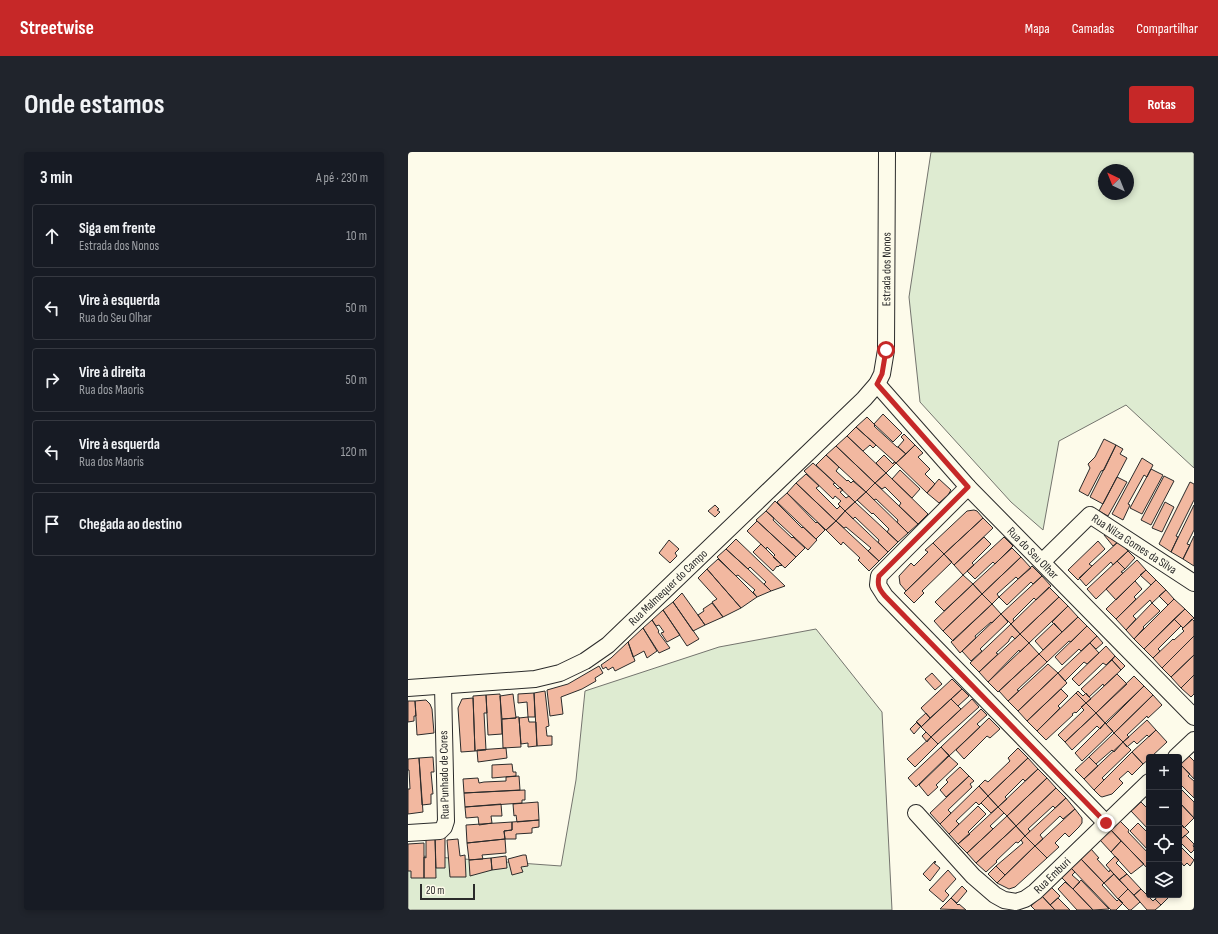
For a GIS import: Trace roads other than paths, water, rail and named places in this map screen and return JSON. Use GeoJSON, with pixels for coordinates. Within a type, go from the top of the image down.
{"type":"FeatureCollection","features":[{"type":"Feature","properties":{"kind":"street","name":"Estrada dos Nonos"},"geometry":{"type":"LineString","coordinates":[[877,384],[882,374],[886,350],[887,152]]}},
{"type":"Feature","properties":{"kind":"street","name":"Rua do Seu Olhar"},"geometry":{"type":"LineString","coordinates":[[877,384],[968,487],[1194,717]]}},
{"type":"Feature","properties":{"kind":"street","name":"Rua Malmequer do Campo"},"geometry":{"type":"LineString","coordinates":[[408,688],[535,679],[560,673],[585,661],[613,639],[864,399],[877,384]]}},
{"type":"Feature","properties":{"kind":"street"},"geometry":{"type":"LineString","coordinates":[[968,487],[879,576],[878,585],[885,596],[1106,823]]}},
{"type":"Feature","properties":{"kind":"street","name":"Rua Nilza Gomes da Silva"},"geometry":{"type":"LineString","coordinates":[[1042,562],[1090,515],[1194,583]]}},
{"type":"Feature","properties":{"kind":"street","name":"Rua Punhado de Cores"},"geometry":{"type":"LineString","coordinates":[[408,833],[440,831],[444,827],[446,821],[443,686]]}},
{"type":"Feature","properties":{"kind":"street"},"geometry":{"type":"LineString","coordinates":[[1179,754],[1194,740]]}},
{"type":"Feature","properties":{"kind":"street","name":"Rua Emburi"},"geometry":{"type":"LineString","coordinates":[[916,813],[973,876],[995,895],[1004,900],[1016,902],[1025,899],[1035,892],[1146,785]]}}]}
